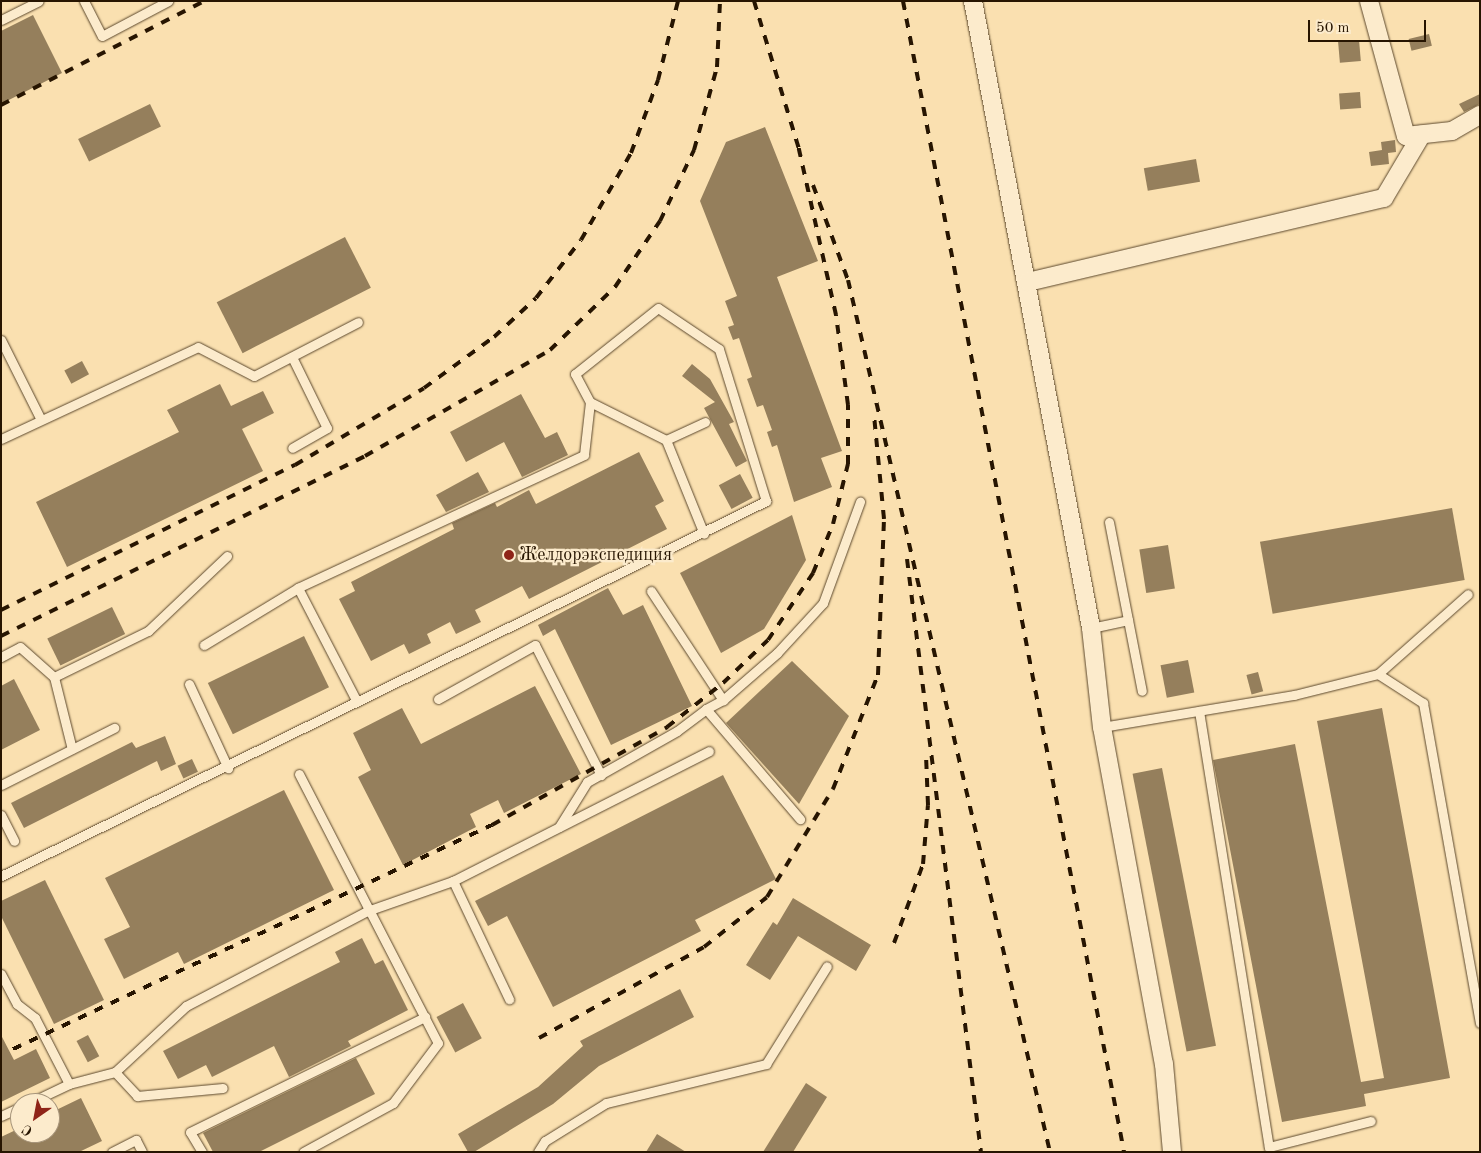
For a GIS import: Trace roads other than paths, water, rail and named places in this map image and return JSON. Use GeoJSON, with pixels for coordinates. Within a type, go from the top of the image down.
{"type":"FeatureCollection","features":[{"type":"Feature","properties":{"kind":"street"},"geometry":{"type":"LineString","coordinates":[[973,1],[1028,282],[1091,628],[1102,727],[1164,1064],[1172,1152]]}},
{"type":"Feature","properties":{"kind":"street"},"geometry":{"type":"LineString","coordinates":[[1369,1],[1406,136],[1452,131],[1480,115]]}},
{"type":"Feature","properties":{"kind":"street"},"geometry":{"type":"LineString","coordinates":[[1028,282],[1384,198],[1422,134]]}},
{"type":"Feature","properties":{"kind":"lane"},"geometry":{"type":"LineString","coordinates":[[1,20],[39,1]]}},
{"type":"Feature","properties":{"kind":"lane"},"geometry":{"type":"LineString","coordinates":[[84,1],[102,36],[168,1]]}},
{"type":"Feature","properties":{"kind":"lane"},"geometry":{"type":"LineString","coordinates":[[1,876],[228,768],[357,702],[704,534],[766,501],[720,349],[658,308],[575,374],[590,402],[584,454],[298,588],[204,645]]}},
{"type":"Feature","properties":{"kind":"lane"},"geometry":{"type":"LineString","coordinates":[[1,439],[198,347],[254,376],[358,322]]}},
{"type":"Feature","properties":{"kind":"lane"},"geometry":{"type":"LineString","coordinates":[[1,340],[41,420]]}},
{"type":"Feature","properties":{"kind":"lane"},"geometry":{"type":"LineString","coordinates":[[292,357],[327,428],[292,448]]}},
{"type":"Feature","properties":{"kind":"lane"},"geometry":{"type":"LineString","coordinates":[[590,402],[666,440],[704,534]]}},
{"type":"Feature","properties":{"kind":"lane"},"geometry":{"type":"LineString","coordinates":[[666,440],[705,422]]}},
{"type":"Feature","properties":{"kind":"lane"},"geometry":{"type":"LineString","coordinates":[[558,828],[587,782],[677,731],[706,709],[723,700],[777,653],[823,603],[860,502]]}},
{"type":"Feature","properties":{"kind":"lane"},"geometry":{"type":"LineString","coordinates":[[1108,522],[1142,691]]}},
{"type":"Feature","properties":{"kind":"lane"},"geometry":{"type":"LineString","coordinates":[[54,677],[148,630],[227,556]]}},
{"type":"Feature","properties":{"kind":"lane"},"geometry":{"type":"LineString","coordinates":[[298,588],[357,702]]}},
{"type":"Feature","properties":{"kind":"lane"},"geometry":{"type":"LineString","coordinates":[[651,591],[723,700]]}},
{"type":"Feature","properties":{"kind":"lane"},"geometry":{"type":"LineString","coordinates":[[1102,727],[1294,695],[1378,674],[1468,594]]}},
{"type":"Feature","properties":{"kind":"lane"},"geometry":{"type":"LineString","coordinates":[[1091,628],[1128,620]]}},
{"type":"Feature","properties":{"kind":"lane"},"geometry":{"type":"LineString","coordinates":[[438,700],[535,645],[601,775]]}},
{"type":"Feature","properties":{"kind":"lane"},"geometry":{"type":"LineString","coordinates":[[1,657],[20,647],[54,677],[72,749]]}},
{"type":"Feature","properties":{"kind":"lane"},"geometry":{"type":"LineString","coordinates":[[1378,674],[1423,703],[1480,1023]]}},
{"type":"Feature","properties":{"kind":"lane"},"geometry":{"type":"LineString","coordinates":[[189,684],[228,768]]}},
{"type":"Feature","properties":{"kind":"lane"},"geometry":{"type":"LineString","coordinates":[[706,709],[800,819]]}},
{"type":"Feature","properties":{"kind":"lane"},"geometry":{"type":"LineString","coordinates":[[1199,711],[1269,1150],[1371,1121]]}},
{"type":"Feature","properties":{"kind":"lane"},"geometry":{"type":"LineString","coordinates":[[1,785],[114,728]]}},
{"type":"Feature","properties":{"kind":"lane"},"geometry":{"type":"LineString","coordinates":[[50,1093],[69,1084],[114,1072],[186,1006],[367,911],[452,881],[709,751]]}},
{"type":"Feature","properties":{"kind":"lane"},"geometry":{"type":"LineString","coordinates":[[299,774],[367,911],[438,1043],[393,1103],[303,1152]]}},
{"type":"Feature","properties":{"kind":"lane"},"geometry":{"type":"LineString","coordinates":[[1,815],[14,841]]}},
{"type":"Feature","properties":{"kind":"lane"},"geometry":{"type":"LineString","coordinates":[[452,881],[509,999]]}},
{"type":"Feature","properties":{"kind":"lane"},"geometry":{"type":"LineString","coordinates":[[538,1152],[546,1141],[606,1103],[766,1064],[827,966]]}},
{"type":"Feature","properties":{"kind":"lane"},"geometry":{"type":"LineString","coordinates":[[1,974],[17,1004],[35,1018],[69,1084]]}},
{"type":"Feature","properties":{"kind":"lane"},"geometry":{"type":"LineString","coordinates":[[202,1152],[190,1132],[425,1017]]}},
{"type":"Feature","properties":{"kind":"lane"},"geometry":{"type":"LineString","coordinates":[[114,1072],[137,1096],[223,1088]]}},
{"type":"Feature","properties":{"kind":"lane"},"geometry":{"type":"LineString","coordinates":[[112,1152],[136,1140],[142,1152]]}},
{"type":"Feature","properties":{"kind":"railway"},"geometry":{"type":"LineString","coordinates":[[1,105],[204,1]]}},
{"type":"Feature","properties":{"kind":"railway"},"geometry":{"type":"LineString","coordinates":[[1,610],[295,465],[424,388],[494,337],[536,298],[581,240],[631,153],[658,80],[678,1]]}},
{"type":"Feature","properties":{"kind":"railway"},"geometry":{"type":"LineString","coordinates":[[1,636],[365,456],[550,350],[615,287],[660,221],[694,150],[717,67],[720,1]]}},
{"type":"Feature","properties":{"kind":"railway"},"geometry":{"type":"LineString","coordinates":[[754,1],[800,152]]}},
{"type":"Feature","properties":{"kind":"railway"},"geometry":{"type":"LineString","coordinates":[[903,1],[1124,1152]]}},
{"type":"Feature","properties":{"kind":"railway"},"geometry":{"type":"LineString","coordinates":[[13,1049],[492,825],[667,727],[723,683],[768,640],[813,573],[833,524],[848,464],[848,405],[836,315],[798,145]]}},
{"type":"Feature","properties":{"kind":"railway"},"geometry":{"type":"LineString","coordinates":[[813,185],[848,280],[1050,1152]]}},
{"type":"Feature","properties":{"kind":"railway"},"geometry":{"type":"LineString","coordinates":[[539,1038],[704,947],[767,897],[833,789],[878,675],[884,519],[874,415]]}},
{"type":"Feature","properties":{"kind":"railway"},"geometry":{"type":"LineString","coordinates":[[907,559],[981,1152]]}},
{"type":"Feature","properties":{"kind":"railway"},"geometry":{"type":"LineString","coordinates":[[894,943],[923,864],[928,805],[926,756]]}},
{"type":"Feature","properties":{"kind":"place","name":"Желдорэкспедиция"},"geometry":{"type":"Point","coordinates":[509,555]}}]}
